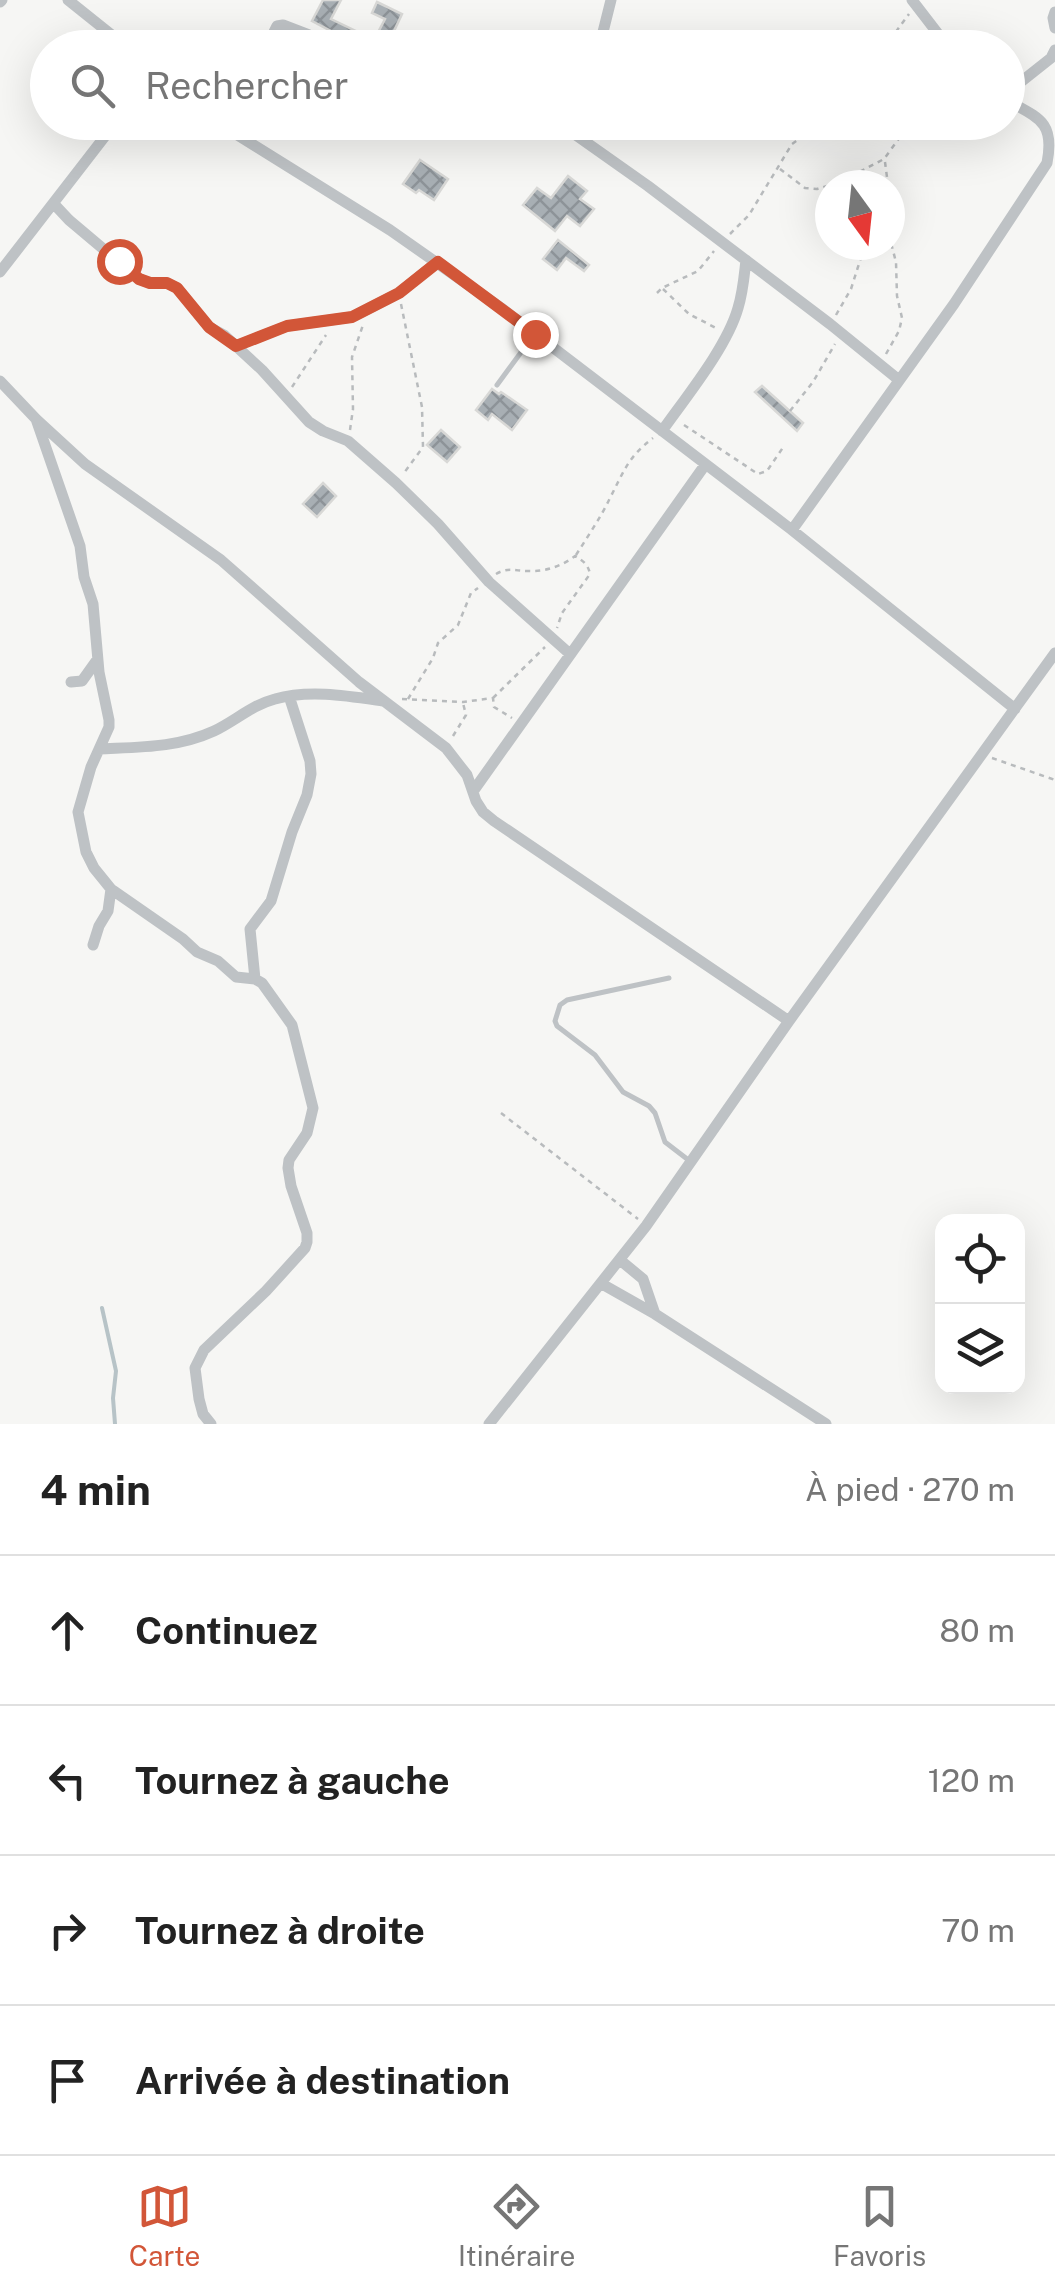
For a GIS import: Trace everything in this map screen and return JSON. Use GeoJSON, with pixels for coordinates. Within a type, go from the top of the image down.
{"type":"FeatureCollection","features":[{"type":"Feature","properties":{"kind":"street"},"geometry":{"type":"LineString","coordinates":[[68,0],[106,30]]}},
{"type":"Feature","properties":{"kind":"street"},"geometry":{"type":"LineString","coordinates":[[604,30],[611,0]]}},
{"type":"Feature","properties":{"kind":"street"},"geometry":{"type":"LineString","coordinates":[[914,3],[937,30]]}},
{"type":"Feature","properties":{"kind":"street"},"geometry":{"type":"LineString","coordinates":[[1055,12],[1055,28]]}},
{"type":"Feature","properties":{"kind":"street"},"geometry":{"type":"LineString","coordinates":[[275,30],[283,24],[298,30]]}},
{"type":"Feature","properties":{"kind":"street"},"geometry":{"type":"LineString","coordinates":[[1025,77],[1039,69],[1055,50]]}},
{"type":"Feature","properties":{"kind":"street"},"geometry":{"type":"LineString","coordinates":[[792,530],[954,304],[1047,164],[1055,133],[1048,122],[1025,109]]}},
{"type":"Feature","properties":{"kind":"street"},"geometry":{"type":"LineString","coordinates":[[0,272],[102,140]]}},
{"type":"Feature","properties":{"kind":"street"},"geometry":{"type":"LineString","coordinates":[[245,140],[438,262],[792,530],[1015,709]]}},
{"type":"Feature","properties":{"kind":"street"},"geometry":{"type":"LineString","coordinates":[[589,140],[899,380]]}},
{"type":"Feature","properties":{"kind":"street"},"geometry":{"type":"LineString","coordinates":[[54,204],[139,279],[177,288],[209,327],[236,346],[310,422],[348,441],[396,483],[489,582],[570,654]]}},
{"type":"Feature","properties":{"kind":"street"},"geometry":{"type":"LineString","coordinates":[[662,431],[738,312],[746,260]]}},
{"type":"Feature","properties":{"kind":"street"},"geometry":{"type":"LineString","coordinates":[[236,346],[287,326],[334,321],[369,310],[399,293],[438,262]]}},
{"type":"Feature","properties":{"kind":"street"},"geometry":{"type":"LineString","coordinates":[[0,381],[84,464],[221,560],[359,682],[446,748],[467,775],[476,802],[494,821],[789,1020]]}},
{"type":"Feature","properties":{"kind":"street"},"geometry":{"type":"LineString","coordinates":[[36,419],[80,546],[84,577],[94,604],[98,660],[109,720],[80,803],[78,818],[89,859],[111,889],[197,952],[218,961],[236,977],[262,983],[292,1026],[313,1108],[307,1133],[288,1168],[307,1242],[266,1290],[204,1350],[195,1368],[198,1400],[210,1424]]}},
{"type":"Feature","properties":{"kind":"street"},"geometry":{"type":"LineString","coordinates":[[474,790],[706,465]]}},
{"type":"Feature","properties":{"kind":"street"},"geometry":{"type":"LineString","coordinates":[[489,1424],[646,1226],[789,1020],[1055,653]]}},
{"type":"Feature","properties":{"kind":"street"},"geometry":{"type":"LineString","coordinates":[[71,682],[82,681],[98,660]]}},
{"type":"Feature","properties":{"kind":"street"},"geometry":{"type":"LineString","coordinates":[[99,749],[166,746],[212,732],[250,708],[289,696],[340,695],[385,701]]}},
{"type":"Feature","properties":{"kind":"street"},"geometry":{"type":"LineString","coordinates":[[255,979],[250,929],[271,901],[311,774],[289,696]]}},
{"type":"Feature","properties":{"kind":"street"},"geometry":{"type":"LineString","coordinates":[[93,944],[108,911],[111,889]]}},
{"type":"Feature","properties":{"kind":"street"},"geometry":{"type":"LineString","coordinates":[[620,1260],[643,1278],[655,1314]]}},
{"type":"Feature","properties":{"kind":"street"},"geometry":{"type":"LineString","coordinates":[[602,1284],[826,1424]]}},
{"type":"Feature","properties":{"kind":"lane"},"geometry":{"type":"LineString","coordinates":[[497,385],[535,334]]}},
{"type":"Feature","properties":{"kind":"lane"},"geometry":{"type":"LineString","coordinates":[[669,978],[566,1000],[555,1021],[594,1055],[623,1092],[650,1106],[665,1142],[691,1162]]}},
{"type":"Feature","properties":{"kind":"path"},"geometry":{"type":"LineString","coordinates":[[896,30],[914,3]]}},
{"type":"Feature","properties":{"kind":"path"},"geometry":{"type":"LineString","coordinates":[[657,293],[698,271],[749,216],[798,140]]}},
{"type":"Feature","properties":{"kind":"path"},"geometry":{"type":"LineString","coordinates":[[778,168],[806,188],[818,189],[884,159],[898,140]]}},
{"type":"Feature","properties":{"kind":"path"},"geometry":{"type":"LineString","coordinates":[[884,159],[886,170]]}},
{"type":"Feature","properties":{"kind":"path"},"geometry":{"type":"LineString","coordinates":[[830,324],[851,289],[860,260]]}},
{"type":"Feature","properties":{"kind":"path"},"geometry":{"type":"LineString","coordinates":[[877,365],[889,350],[902,318],[895,260]]}},
{"type":"Feature","properties":{"kind":"path"},"geometry":{"type":"LineString","coordinates":[[662,288],[689,314],[727,334]]}},
{"type":"Feature","properties":{"kind":"path"},"geometry":{"type":"LineString","coordinates":[[396,483],[423,448],[422,408],[399,293]]}},
{"type":"Feature","properties":{"kind":"path"},"geometry":{"type":"LineString","coordinates":[[348,441],[353,409],[352,357],[369,310]]}},
{"type":"Feature","properties":{"kind":"path"},"geometry":{"type":"LineString","coordinates":[[286,397],[334,321]]}},
{"type":"Feature","properties":{"kind":"path"},"geometry":{"type":"LineString","coordinates":[[790,411],[814,382],[841,334]]}},
{"type":"Feature","properties":{"kind":"path"},"geometry":{"type":"LineString","coordinates":[[672,416],[758,474],[767,471],[784,446]]}},
{"type":"Feature","properties":{"kind":"path"},"geometry":{"type":"LineString","coordinates":[[408,699],[438,643],[458,625],[471,593],[504,570],[536,571],[566,564],[576,556],[627,462],[636,450],[662,431]]}},
{"type":"Feature","properties":{"kind":"path"},"geometry":{"type":"LineString","coordinates":[[576,556],[588,566]]}},
{"type":"Feature","properties":{"kind":"path"},"geometry":{"type":"LineString","coordinates":[[385,701],[463,702],[493,698],[497,710],[522,724]]}},
{"type":"Feature","properties":{"kind":"path"},"geometry":{"type":"LineString","coordinates":[[446,748],[466,715],[463,702]]}},
{"type":"Feature","properties":{"kind":"path"},"geometry":{"type":"LineString","coordinates":[[981,755],[1055,780]]}},
{"type":"Feature","properties":{"kind":"path"},"geometry":{"type":"LineString","coordinates":[[500,1113],[646,1226]]}},
{"type":"Feature","properties":{"kind":"building"},"geometry":{"type":"Polygon","coordinates":[[[323,0],[341,0],[331,19],[354,30],[329,30],[312,21],[323,0]]]}},
{"type":"Feature","properties":{"kind":"building"},"geometry":{"type":"Polygon","coordinates":[[[377,2],[402,14],[394,30],[379,30],[385,19],[372,13],[377,2]]]}},
{"type":"Feature","properties":{"kind":"building"},"geometry":{"type":"Polygon","coordinates":[[[420,160],[448,179],[434,200],[403,184],[420,160]]]}},
{"type":"Feature","properties":{"kind":"building"},"geometry":{"type":"Polygon","coordinates":[[[568,176],[587,191],[580,199],[594,209],[580,226],[567,216],[555,231],[523,205],[537,188],[551,198],[568,176]]]}},
{"type":"Feature","properties":{"kind":"building"},"geometry":{"type":"Polygon","coordinates":[[[558,240],[589,265],[584,271],[566,258],[557,270],[543,259],[558,240]]]}},
{"type":"Feature","properties":{"kind":"building"},"geometry":{"type":"Polygon","coordinates":[[[762,386],[803,423],[797,431],[755,392],[762,386]]]}},
{"type":"Feature","properties":{"kind":"building"},"geometry":{"type":"Polygon","coordinates":[[[492,389],[527,410],[512,430],[492,414],[488,420],[476,410],[492,389]]]}},
{"type":"Feature","properties":{"kind":"building"},"geometry":{"type":"Polygon","coordinates":[[[441,430],[460,447],[447,462],[427,445],[441,430]]]}},
{"type":"Feature","properties":{"kind":"building"},"geometry":{"type":"Polygon","coordinates":[[[323,483],[336,496],[317,517],[303,504],[323,483]]]}},
{"type":"Feature","properties":{"kind":"waterway"},"geometry":{"type":"LineString","coordinates":[[102,1308],[116,1371],[115,1424]]}},
{"type":"Feature","properties":{"kind":"route"},"geometry":{"type":"LineString","coordinates":[[119,261],[139,279],[177,288],[209,327],[236,346],[287,326],[334,321],[369,310],[399,293],[438,262],[535,334]]}}]}
